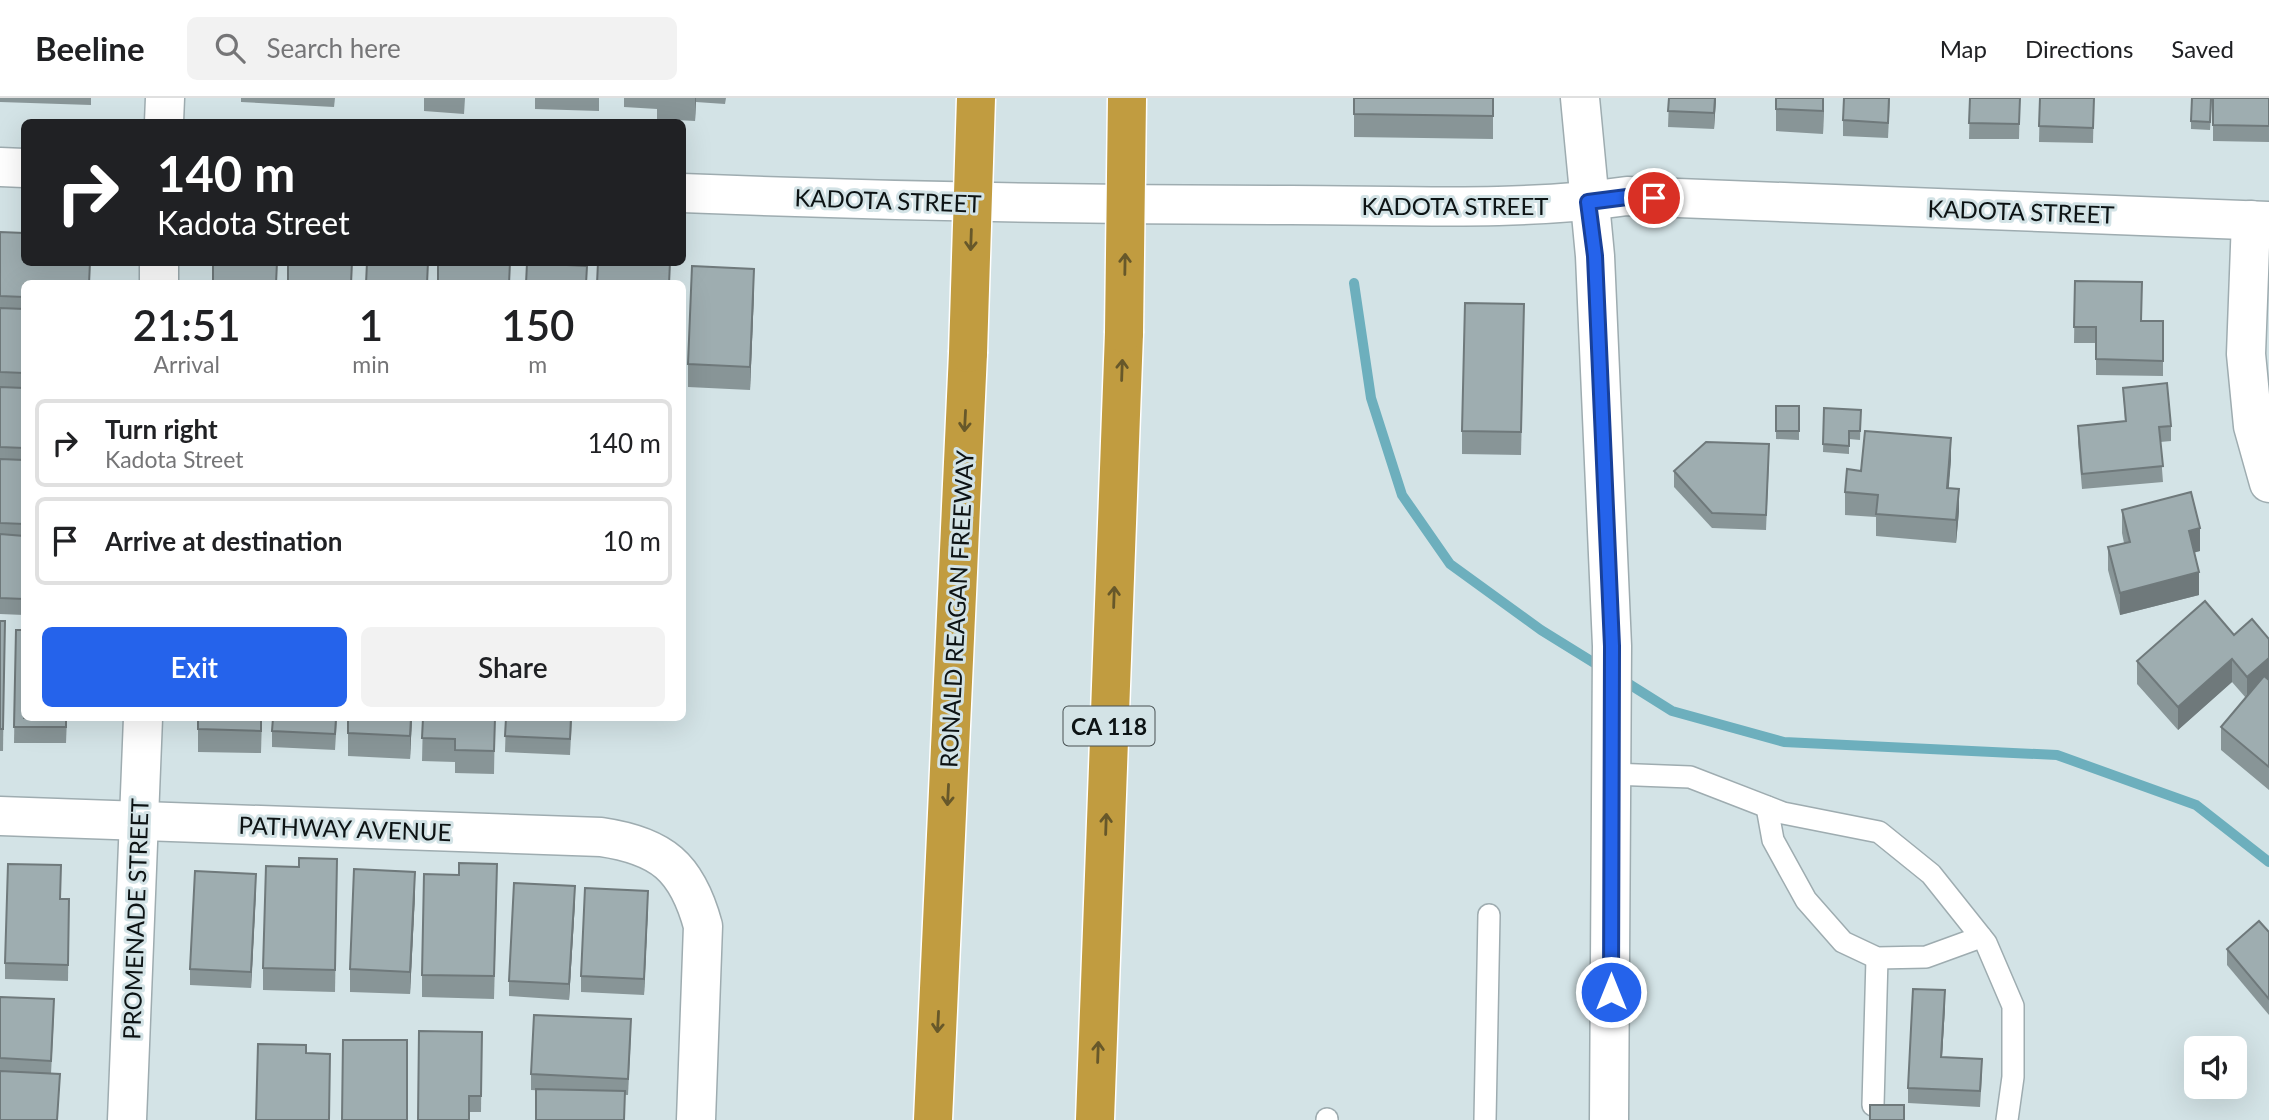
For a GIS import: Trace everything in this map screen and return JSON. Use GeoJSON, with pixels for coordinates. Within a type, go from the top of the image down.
{"type":"FeatureCollection","features":[{"type":"Feature","properties":{"kind":"highway","name":"RONALD REAGAN FREEWAY"},"geometry":{"type":"LineString","coordinates":[[933,1120],[968,353],[976,98]]}},
{"type":"Feature","properties":{"kind":"highway","name":"CA 118"},"geometry":{"type":"LineString","coordinates":[[1095,1120],[1124,332],[1127,98]]}},
{"type":"Feature","properties":{"kind":"street"},"geometry":{"type":"LineString","coordinates":[[164,119],[166,98]]}},
{"type":"Feature","properties":{"kind":"street"},"geometry":{"type":"LineString","coordinates":[[1580,98],[1595,256],[1612,646],[1609,1120]]}},
{"type":"Feature","properties":{"kind":"street"},"geometry":{"type":"LineString","coordinates":[[0,167],[21,168]]}},
{"type":"Feature","properties":{"kind":"street","name":"KADOTA STREET"},"geometry":{"type":"LineString","coordinates":[[686,193],[902,202],[1206,205],[1548,205],[1627,197],[2260,220]]}},
{"type":"Feature","properties":{"kind":"street"},"geometry":{"type":"LineString","coordinates":[[2260,220],[2246,354],[2253,426],[2269,483]]}},
{"type":"Feature","properties":{"kind":"street","name":"PROMENADE STREET"},"geometry":{"type":"LineString","coordinates":[[127,1120],[143,721]]}},
{"type":"Feature","properties":{"kind":"street","name":"PATHWAY AVENUE"},"geometry":{"type":"LineString","coordinates":[[0,816],[601,837],[631,841],[658,854],[679,873],[695,897],[703,926],[696,1120]]}},
{"type":"Feature","properties":{"kind":"lane"},"geometry":{"type":"LineString","coordinates":[[1612,774],[1690,777],[1783,813],[1879,832],[1931,874],[1981,937],[2013,1006],[2013,1077],[2007,1120]]}},
{"type":"Feature","properties":{"kind":"lane"},"geometry":{"type":"LineString","coordinates":[[1767,807],[1773,840],[1806,900],[1843,942],[1877,958],[1926,957],[1981,937]]}},
{"type":"Feature","properties":{"kind":"lane"},"geometry":{"type":"LineString","coordinates":[[1485,1120],[1489,915]]}},
{"type":"Feature","properties":{"kind":"lane"},"geometry":{"type":"LineString","coordinates":[[1874,1105],[1877,958]]}},
{"type":"Feature","properties":{"kind":"building"},"geometry":{"type":"Polygon","coordinates":[[[1354,98],[1493,98],[1493,116],[1354,114],[1354,98]]]}},
{"type":"Feature","properties":{"kind":"building"},"geometry":{"type":"Polygon","coordinates":[[[1669,98],[1715,98],[1714,113],[1668,111],[1669,98]]]}},
{"type":"Feature","properties":{"kind":"building"},"geometry":{"type":"Polygon","coordinates":[[[1776,98],[1823,98],[1823,111],[1776,109],[1776,98]]]}},
{"type":"Feature","properties":{"kind":"building"},"geometry":{"type":"Polygon","coordinates":[[[1844,98],[1889,98],[1888,123],[1843,120],[1844,98]]]}},
{"type":"Feature","properties":{"kind":"building"},"geometry":{"type":"Polygon","coordinates":[[[1970,98],[2020,98],[2019,124],[1969,123],[1970,98]]]}},
{"type":"Feature","properties":{"kind":"building"},"geometry":{"type":"Polygon","coordinates":[[[2040,98],[2094,98],[2093,128],[2039,126],[2040,98]]]}},
{"type":"Feature","properties":{"kind":"building"},"geometry":{"type":"Polygon","coordinates":[[[2192,98],[2211,98],[2210,122],[2191,121],[2192,98]]]}},
{"type":"Feature","properties":{"kind":"building"},"geometry":{"type":"Polygon","coordinates":[[[2213,98],[2269,98],[2269,126],[2213,125],[2213,98]]]}},
{"type":"Feature","properties":{"kind":"building"},"geometry":{"type":"Polygon","coordinates":[[[0,232],[21,233],[21,266],[90,266],[89,280],[21,280],[21,297],[0,296],[0,232]]]}},
{"type":"Feature","properties":{"kind":"building"},"geometry":{"type":"Polygon","coordinates":[[[213,266],[277,266],[276,280],[213,280],[213,266]]]}},
{"type":"Feature","properties":{"kind":"building"},"geometry":{"type":"Polygon","coordinates":[[[288,266],[352,266],[351,280],[288,280],[288,266]]]}},
{"type":"Feature","properties":{"kind":"building"},"geometry":{"type":"Polygon","coordinates":[[[367,266],[428,266],[427,280],[366,280],[367,266]]]}},
{"type":"Feature","properties":{"kind":"building"},"geometry":{"type":"Polygon","coordinates":[[[438,266],[510,266],[509,280],[438,280],[438,266]]]}},
{"type":"Feature","properties":{"kind":"building"},"geometry":{"type":"Polygon","coordinates":[[[527,266],[587,266],[586,280],[526,280],[527,266]]]}},
{"type":"Feature","properties":{"kind":"building"},"geometry":{"type":"Polygon","coordinates":[[[598,266],[670,266],[669,280],[597,280],[598,266]]]}},
{"type":"Feature","properties":{"kind":"building"},"geometry":{"type":"Polygon","coordinates":[[[692,266],[754,269],[750,367],[688,364],[692,266]]]}},
{"type":"Feature","properties":{"kind":"building"},"geometry":{"type":"Polygon","coordinates":[[[2075,281],[2142,282],[2141,321],[2163,321],[2163,361],[2096,359],[2096,327],[2074,327],[2075,281]]]}},
{"type":"Feature","properties":{"kind":"building"},"geometry":{"type":"Polygon","coordinates":[[[1465,303],[1524,304],[1521,432],[1462,431],[1465,303]]]}},
{"type":"Feature","properties":{"kind":"building"},"geometry":{"type":"Polygon","coordinates":[[[0,308],[21,309],[21,373],[0,372],[0,308]]]}},
{"type":"Feature","properties":{"kind":"building"},"geometry":{"type":"Polygon","coordinates":[[[2167,383],[2171,426],[2159,427],[2163,466],[2082,474],[2078,426],[2126,421],[2123,388],[2167,383]]]}},
{"type":"Feature","properties":{"kind":"building"},"geometry":{"type":"Polygon","coordinates":[[[0,387],[21,388],[21,448],[0,447],[0,387]]]}},
{"type":"Feature","properties":{"kind":"building"},"geometry":{"type":"Polygon","coordinates":[[[1776,406],[1799,406],[1799,431],[1776,431],[1776,406]]]}},
{"type":"Feature","properties":{"kind":"building"},"geometry":{"type":"Polygon","coordinates":[[[1824,408],[1861,410],[1860,431],[1849,431],[1849,446],[1823,444],[1824,408]]]}},
{"type":"Feature","properties":{"kind":"building"},"geometry":{"type":"Polygon","coordinates":[[[1865,431],[1951,438],[1947,488],[1959,489],[1956,520],[1876,514],[1878,495],[1845,492],[1847,469],[1861,471],[1865,431]]]}},
{"type":"Feature","properties":{"kind":"building"},"geometry":{"type":"Polygon","coordinates":[[[1706,442],[1769,444],[1766,515],[1712,513],[1674,471],[1706,442]]]}},
{"type":"Feature","properties":{"kind":"building"},"geometry":{"type":"Polygon","coordinates":[[[0,459],[21,460],[21,524],[0,523],[0,459]]]}},
{"type":"Feature","properties":{"kind":"building"},"geometry":{"type":"Polygon","coordinates":[[[2191,492],[2200,528],[2189,531],[2199,572],[2120,593],[2108,547],[2130,542],[2122,510],[2191,492]]]}},
{"type":"Feature","properties":{"kind":"building"},"geometry":{"type":"Polygon","coordinates":[[[0,534],[21,536],[21,599],[0,598],[0,534]]]}},
{"type":"Feature","properties":{"kind":"building"},"geometry":{"type":"Polygon","coordinates":[[[2205,601],[2234,635],[2252,619],[2269,639],[2269,658],[2247,677],[2232,659],[2178,707],[2137,661],[2205,601]]]}},
{"type":"Feature","properties":{"kind":"building"},"geometry":{"type":"Polygon","coordinates":[[[0,621],[5,621],[3,729],[0,729],[0,621]]]}},
{"type":"Feature","properties":{"kind":"building"},"geometry":{"type":"Polygon","coordinates":[[[16,630],[21,630],[21,721],[66,721],[66,727],[14,727],[16,630]]]}},
{"type":"Feature","properties":{"kind":"building"},"geometry":{"type":"Polygon","coordinates":[[[2264,676],[2269,680],[2269,767],[2221,727],[2264,676]]]}},
{"type":"Feature","properties":{"kind":"building"},"geometry":{"type":"Polygon","coordinates":[[[198,721],[261,721],[261,731],[198,729],[198,721]]]}},
{"type":"Feature","properties":{"kind":"building"},"geometry":{"type":"Polygon","coordinates":[[[273,721],[336,721],[335,734],[272,731],[273,721]]]}},
{"type":"Feature","properties":{"kind":"building"},"geometry":{"type":"Polygon","coordinates":[[[348,721],[411,721],[410,736],[348,733],[348,721]]]}},
{"type":"Feature","properties":{"kind":"building"},"geometry":{"type":"Polygon","coordinates":[[[423,721],[495,721],[494,751],[455,750],[455,739],[422,738],[423,721]]]}},
{"type":"Feature","properties":{"kind":"building"},"geometry":{"type":"Polygon","coordinates":[[[506,721],[571,721],[570,739],[505,736],[506,721]]]}},
{"type":"Feature","properties":{"kind":"building"},"geometry":{"type":"Polygon","coordinates":[[[299,858],[337,859],[335,970],[263,968],[266,866],[299,867],[299,858]]]}},
{"type":"Feature","properties":{"kind":"building"},"geometry":{"type":"Polygon","coordinates":[[[459,863],[497,864],[494,976],[422,975],[424,874],[459,875],[459,863]]]}},
{"type":"Feature","properties":{"kind":"building"},"geometry":{"type":"Polygon","coordinates":[[[8,864],[61,865],[60,899],[69,899],[68,965],[5,963],[8,864]]]}},
{"type":"Feature","properties":{"kind":"building"},"geometry":{"type":"Polygon","coordinates":[[[354,869],[415,872],[410,972],[350,969],[354,869]]]}},
{"type":"Feature","properties":{"kind":"building"},"geometry":{"type":"Polygon","coordinates":[[[195,871],[256,874],[251,972],[190,969],[195,871]]]}},
{"type":"Feature","properties":{"kind":"building"},"geometry":{"type":"Polygon","coordinates":[[[514,883],[575,886],[569,984],[509,981],[514,883]]]}},
{"type":"Feature","properties":{"kind":"building"},"geometry":{"type":"Polygon","coordinates":[[[585,888],[648,891],[644,979],[581,976],[585,888]]]}},
{"type":"Feature","properties":{"kind":"building"},"geometry":{"type":"Polygon","coordinates":[[[2259,921],[2269,932],[2269,999],[2227,949],[2259,921]]]}},
{"type":"Feature","properties":{"kind":"building"},"geometry":{"type":"Polygon","coordinates":[[[1913,989],[1945,990],[1941,1057],[1982,1059],[1980,1091],[1908,1088],[1913,989]]]}},
{"type":"Feature","properties":{"kind":"building"},"geometry":{"type":"Polygon","coordinates":[[[0,997],[54,999],[51,1061],[0,1058],[0,997]]]}},
{"type":"Feature","properties":{"kind":"building"},"geometry":{"type":"Polygon","coordinates":[[[534,1015],[631,1019],[628,1079],[531,1074],[534,1015]]]}},
{"type":"Feature","properties":{"kind":"building"},"geometry":{"type":"Polygon","coordinates":[[[419,1031],[482,1032],[481,1096],[469,1096],[469,1120],[418,1120],[419,1031]]]}},
{"type":"Feature","properties":{"kind":"building"},"geometry":{"type":"Polygon","coordinates":[[[343,1040],[407,1040],[407,1120],[342,1120],[343,1040]]]}},
{"type":"Feature","properties":{"kind":"building"},"geometry":{"type":"Polygon","coordinates":[[[258,1044],[306,1045],[306,1053],[330,1054],[329,1120],[256,1120],[258,1044]]]}},
{"type":"Feature","properties":{"kind":"building"},"geometry":{"type":"Polygon","coordinates":[[[0,1071],[60,1074],[57,1120],[0,1120],[0,1071]]]}},
{"type":"Feature","properties":{"kind":"building"},"geometry":{"type":"Polygon","coordinates":[[[536,1089],[625,1091],[624,1120],[536,1120],[536,1089]]]}},
{"type":"Feature","properties":{"kind":"building"},"geometry":{"type":"Polygon","coordinates":[[[1870,1105],[1904,1105],[1904,1120],[1870,1120],[1870,1105]]]}},
{"type":"Feature","properties":{"kind":"waterway"},"geometry":{"type":"LineString","coordinates":[[1354,283],[1371,398],[1402,495],[1450,564],[1541,630],[1604,669]]}},
{"type":"Feature","properties":{"kind":"waterway"},"geometry":{"type":"LineString","coordinates":[[1621,679],[1672,711],[1784,742],[2057,755],[2196,805],[2269,862]]}},
{"type":"Feature","properties":{"kind":"route"},"geometry":{"type":"LineString","coordinates":[[1611,992],[1612,646],[1595,256],[1588,202],[1627,197],[1654,198]]}}]}
